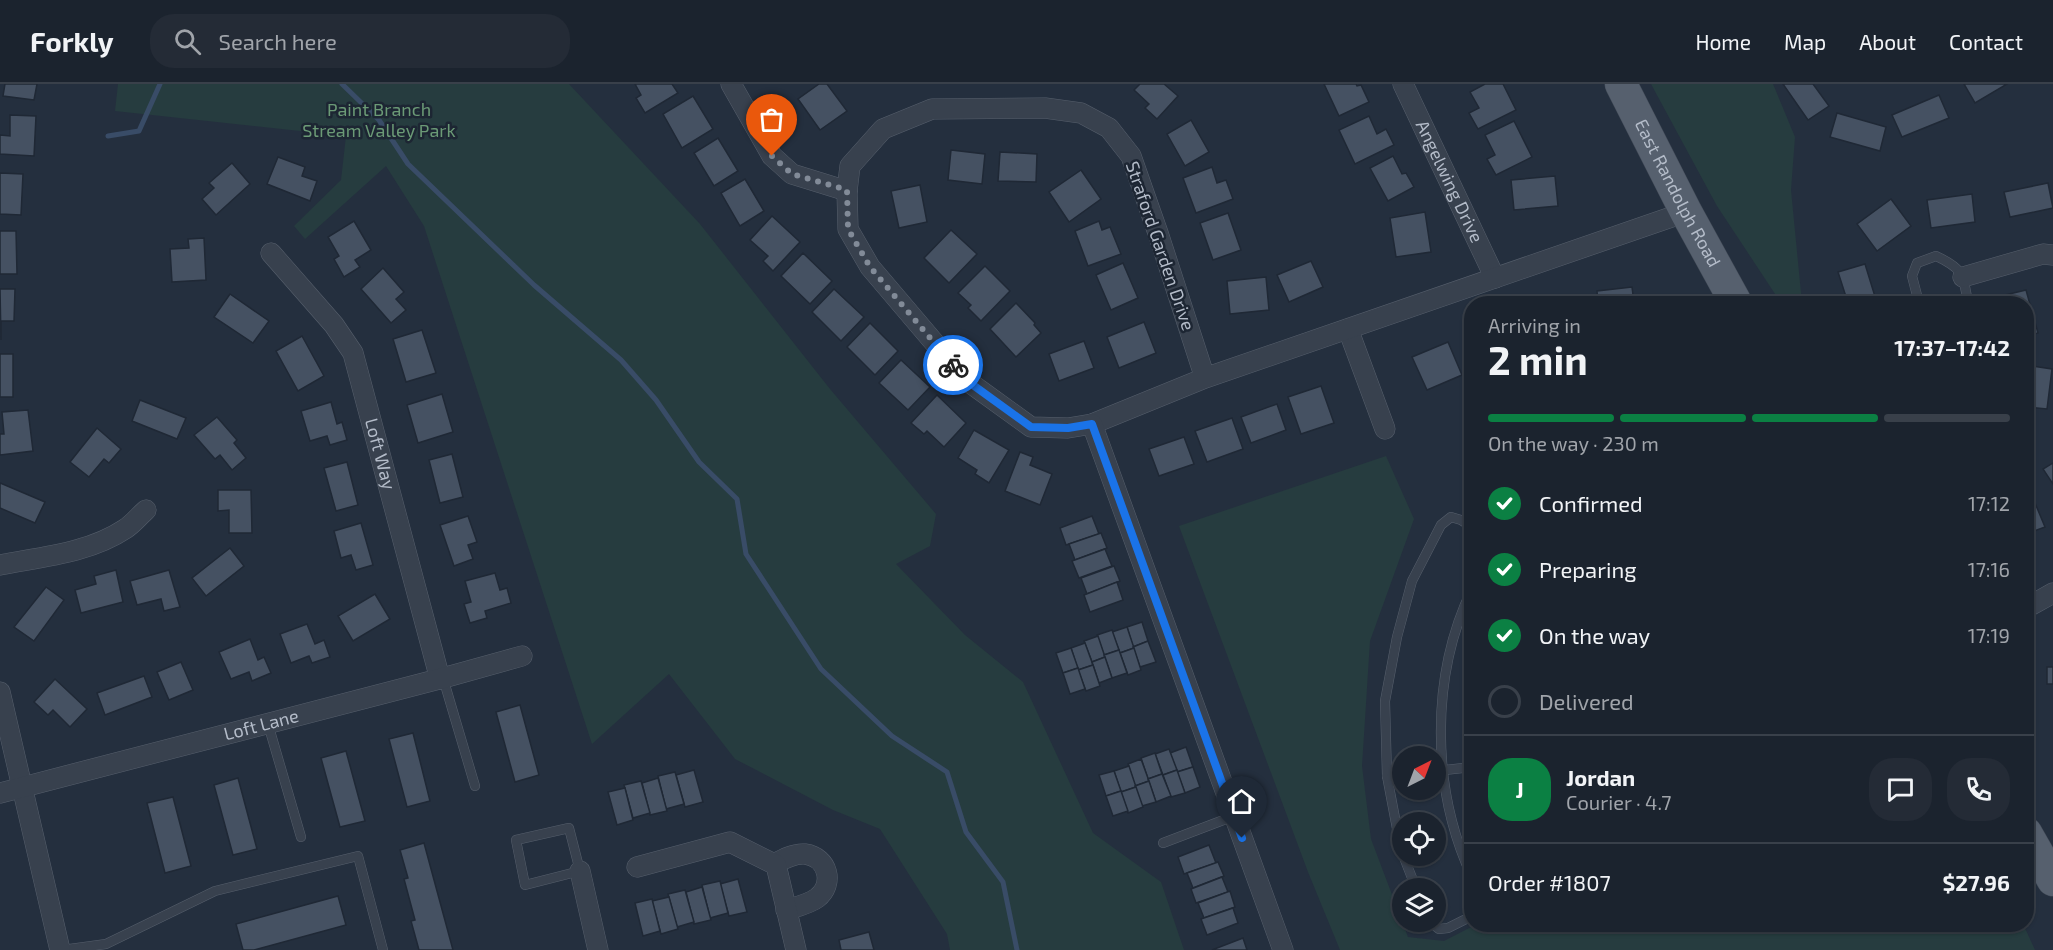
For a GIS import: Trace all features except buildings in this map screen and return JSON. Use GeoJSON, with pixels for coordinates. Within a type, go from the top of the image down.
{"type":"FeatureCollection","features":[{"type":"Feature","properties":{"kind":"main road","name":"East Randolph Road"},"geometry":{"type":"LineString","coordinates":[[1621,84],[1686,212],[1732,296]]}},
{"type":"Feature","properties":{"kind":"main road"},"geometry":{"type":"LineString","coordinates":[[2034,847],[2053,880]]}},
{"type":"Feature","properties":{"kind":"street"},"geometry":{"type":"LineString","coordinates":[[731,84],[772,156],[792,174],[847,190]]}},
{"type":"Feature","properties":{"kind":"street","name":"Angelwing Drive"},"geometry":{"type":"LineString","coordinates":[[1403,84],[1495,278]]}},
{"type":"Feature","properties":{"kind":"street","name":"Straford Garden Drive"},"geometry":{"type":"LineString","coordinates":[[1205,378],[1131,156],[1109,128],[1081,113],[1045,108],[932,109],[883,129],[850,166],[847,190],[848,229],[870,267],[966,380],[1031,427],[1068,428],[1092,424],[1205,378],[1686,212]]}},
{"type":"Feature","properties":{"kind":"street","name":"Loft Way"},"geometry":{"type":"LineString","coordinates":[[271,254],[334,325],[353,353],[441,679]]}},
{"type":"Feature","properties":{"kind":"street"},"geometry":{"type":"LineString","coordinates":[[1963,277],[2043,254],[2053,255]]}},
{"type":"Feature","properties":{"kind":"street"},"geometry":{"type":"LineString","coordinates":[[1348,329],[1385,429]]}},
{"type":"Feature","properties":{"kind":"street"},"geometry":{"type":"LineString","coordinates":[[1092,424],[1283,950]]}},
{"type":"Feature","properties":{"kind":"street"},"geometry":{"type":"LineString","coordinates":[[0,565],[74,550],[108,539],[127,528],[146,510]]}},
{"type":"Feature","properties":{"kind":"street"},"geometry":{"type":"LineString","coordinates":[[2034,604],[2053,593]]}},
{"type":"Feature","properties":{"kind":"street","name":"Loft Lane"},"geometry":{"type":"LineString","coordinates":[[0,793],[522,656]]}},
{"type":"Feature","properties":{"kind":"street"},"geometry":{"type":"LineString","coordinates":[[0,692],[61,950]]}},
{"type":"Feature","properties":{"kind":"street"},"geometry":{"type":"LineString","coordinates":[[637,867],[730,842],[774,864],[796,950]]}},
{"type":"Feature","properties":{"kind":"street"},"geometry":{"type":"LineString","coordinates":[[774,864],[786,857],[805,854],[821,861],[828,874],[826,889],[815,900],[786,910]]}},
{"type":"Feature","properties":{"kind":"street"},"geometry":{"type":"LineString","coordinates":[[580,871],[598,950]]}},
{"type":"Feature","properties":{"kind":"lane"},"geometry":{"type":"LineString","coordinates":[[1917,296],[1911,276],[1917,263],[1936,256],[1954,265],[1963,277],[1967,296]]}},
{"type":"Feature","properties":{"kind":"lane"},"geometry":{"type":"LineString","coordinates":[[1394,812],[1387,776],[1385,700],[1397,637],[1412,581],[1441,525],[1451,517],[1464,522]]}},
{"type":"Feature","properties":{"kind":"lane"},"geometry":{"type":"LineString","coordinates":[[1440,746],[1444,675],[1456,627],[1464,608]]}},
{"type":"Feature","properties":{"kind":"lane"},"geometry":{"type":"LineString","coordinates":[[441,679],[475,786]]}},
{"type":"Feature","properties":{"kind":"lane"},"geometry":{"type":"LineString","coordinates":[[268,724],[301,837]]}},
{"type":"Feature","properties":{"kind":"lane"},"geometry":{"type":"LineString","coordinates":[[1446,770],[1464,768]]}},
{"type":"Feature","properties":{"kind":"lane"},"geometry":{"type":"LineString","coordinates":[[1387,776],[1392,776]]}},
{"type":"Feature","properties":{"kind":"lane"},"geometry":{"type":"LineString","coordinates":[[1446,799],[1464,861]]}},
{"type":"Feature","properties":{"kind":"lane"},"geometry":{"type":"LineString","coordinates":[[1162,843],[1234,816]]}},
{"type":"Feature","properties":{"kind":"lane"},"geometry":{"type":"LineString","coordinates":[[569,828],[580,871],[525,885],[516,840],[569,828]]}},
{"type":"Feature","properties":{"kind":"lane"},"geometry":{"type":"LineString","coordinates":[[61,950],[106,944],[215,891],[358,856],[383,950]]}},
{"type":"Feature","properties":{"kind":"lane"},"geometry":{"type":"LineString","coordinates":[[1446,928],[1464,920]]}},
{"type":"Feature","properties":{"kind":"green space","name":"Paint Branch Stream Valley Park"},"geometry":{"type":"Polygon","coordinates":[[[118,84],[569,84],[700,224],[830,389],[936,514],[930,546],[896,564],[965,635],[1023,682],[1093,833],[1161,882],[1184,950],[950,950],[947,934],[880,829],[833,810],[735,759],[669,674],[592,744],[424,226],[386,166],[305,239],[294,226],[341,180],[346,136],[115,111],[118,84]]]}},
{"type":"Feature","properties":{"kind":"green space"},"geometry":{"type":"Polygon","coordinates":[[[1651,84],[1773,84],[1795,137],[1791,190],[1801,296],[1776,296],[1717,206],[1651,84]]]}},
{"type":"Feature","properties":{"kind":"green space"},"geometry":{"type":"Polygon","coordinates":[[[1386,456],[1414,519],[1370,641],[1362,766],[1371,839],[1392,895],[1392,932],[1406,932],[1408,937],[1444,941],[1464,931],[2027,932],[2035,950],[1340,950],[1308,872],[1179,526],[1386,456]]]}},
{"type":"Feature","properties":{"kind":"waterway"},"geometry":{"type":"LineString","coordinates":[[108,136],[139,131],[160,84]]}},
{"type":"Feature","properties":{"kind":"waterway"},"geometry":{"type":"LineString","coordinates":[[342,84],[379,120],[408,164],[534,285],[621,360],[656,400],[699,462],[737,499],[746,554],[821,669],[892,736],[947,772],[966,832],[1003,882],[1017,950]]}},
{"type":"Feature","properties":{"kind":"way so far"},"geometry":{"type":"LineString","coordinates":[[772,156],[792,174],[847,190],[848,229],[870,267],[953,365]]}},
{"type":"Feature","properties":{"kind":"route"},"geometry":{"type":"LineString","coordinates":[[953,365],[966,380],[1031,427],[1068,428],[1092,424],[1242,838]]}}]}
